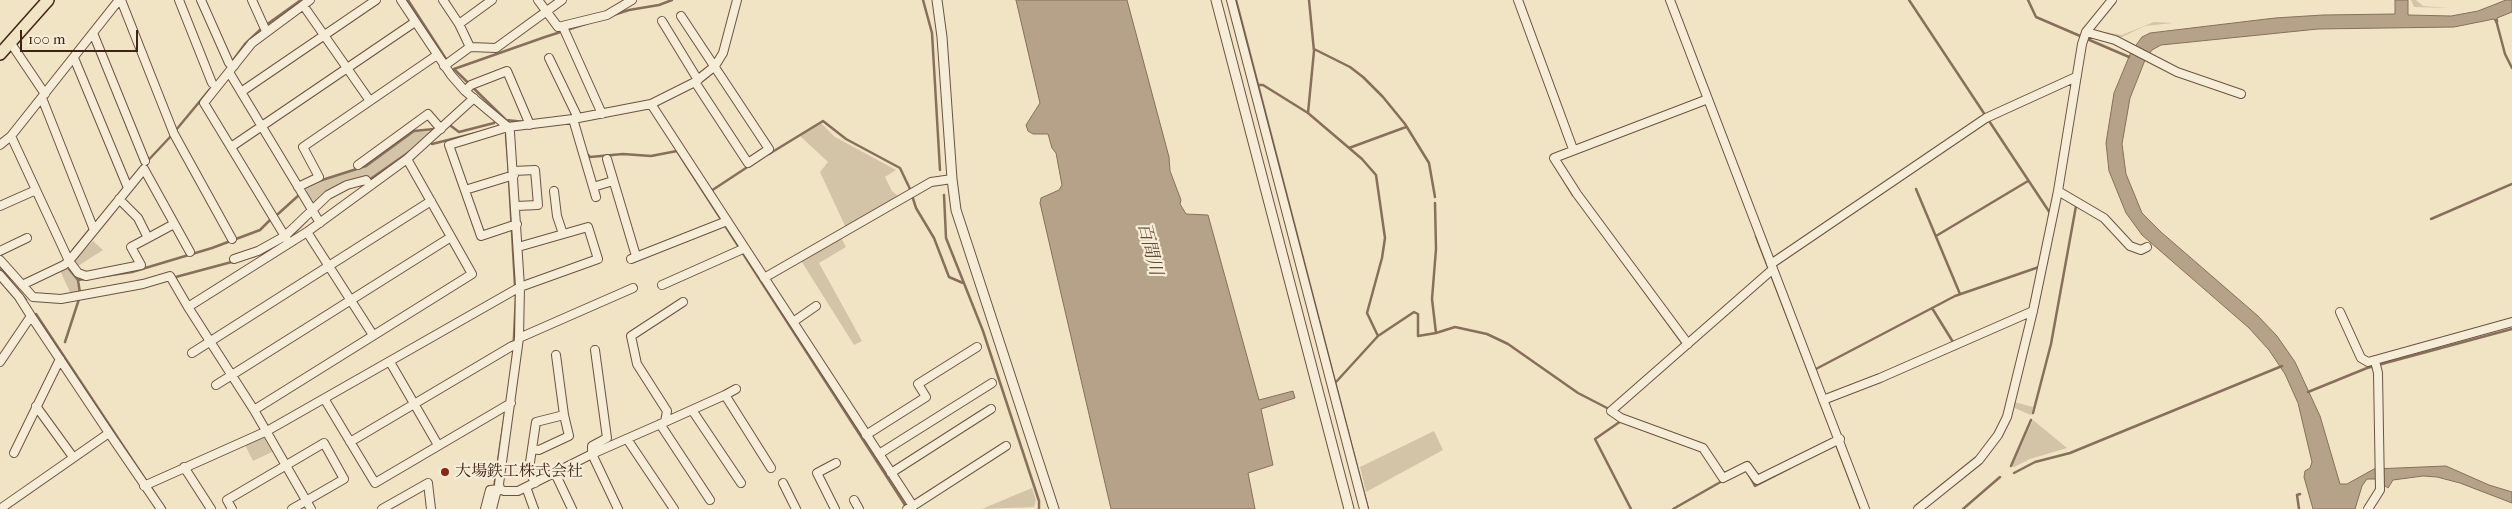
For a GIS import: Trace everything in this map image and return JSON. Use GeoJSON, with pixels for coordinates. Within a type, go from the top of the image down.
{"type":"FeatureCollection","features":[{"type":"Feature","properties":{"kind":"main road"},"geometry":{"type":"LineString","coordinates":[[0,54],[48,0]]}},
{"type":"Feature","properties":{"kind":"street"},"geometry":{"type":"LineString","coordinates":[[0,145],[11,136],[120,0],[174,134],[232,239]]}},
{"type":"Feature","properties":{"kind":"street"},"geometry":{"type":"LineString","coordinates":[[179,0],[212,84]]}},
{"type":"Feature","properties":{"kind":"street"},"geometry":{"type":"LineString","coordinates":[[201,0],[243,91],[320,222]]}},
{"type":"Feature","properties":{"kind":"street"},"geometry":{"type":"LineString","coordinates":[[252,0],[265,28]]}},
{"type":"Feature","properties":{"kind":"street"},"geometry":{"type":"LineString","coordinates":[[243,91],[376,0]]}},
{"type":"Feature","properties":{"kind":"street"},"geometry":{"type":"LineString","coordinates":[[401,0],[444,66],[468,88],[474,98],[508,127],[512,141],[511,174],[516,206],[513,225],[518,247],[520,287],[516,343],[499,484],[492,509]]}},
{"type":"Feature","properties":{"kind":"street"},"geometry":{"type":"LineString","coordinates":[[443,0],[459,24],[470,47]]}},
{"type":"Feature","properties":{"kind":"street"},"geometry":{"type":"LineString","coordinates":[[459,24],[492,0]]}},
{"type":"Feature","properties":{"kind":"street"},"geometry":{"type":"LineString","coordinates":[[538,0],[558,27],[564,30],[602,114]]}},
{"type":"Feature","properties":{"kind":"street"},"geometry":{"type":"LineString","coordinates":[[444,66],[470,47],[496,48],[562,0]]}},
{"type":"Feature","properties":{"kind":"street"},"geometry":{"type":"LineString","coordinates":[[564,30],[607,15],[632,0]]}},
{"type":"Feature","properties":{"kind":"street"},"geometry":{"type":"LineString","coordinates":[[513,225],[481,236],[449,146],[530,122],[602,114],[651,104],[697,81],[715,66],[723,53],[737,0]]}},
{"type":"Feature","properties":{"kind":"street"},"geometry":{"type":"LineString","coordinates":[[937,0],[946,80],[952,178],[956,210],[1054,509]]}},
{"type":"Feature","properties":{"kind":"street"},"geometry":{"type":"LineString","coordinates":[[1216,0],[1349,509]]}},
{"type":"Feature","properties":{"kind":"street"},"geometry":{"type":"LineString","coordinates":[[1231,0],[1364,509]]}},
{"type":"Feature","properties":{"kind":"street"},"geometry":{"type":"LineString","coordinates":[[1518,0],[1573,149]]}},
{"type":"Feature","properties":{"kind":"street"},"geometry":{"type":"LineString","coordinates":[[1670,0],[1770,269],[1840,439],[1865,509]]}},
{"type":"Feature","properties":{"kind":"street"},"geometry":{"type":"LineString","coordinates":[[1918,509],[1971,468],[1986,453],[1998,435],[2011,406],[2059,191],[2076,76],[2085,36],[2112,0]]}},
{"type":"Feature","properties":{"kind":"street"},"geometry":{"type":"LineString","coordinates":[[287,239],[204,103],[231,66],[265,28],[306,2],[324,36],[370,101]]}},
{"type":"Feature","properties":{"kind":"street"},"geometry":{"type":"LineString","coordinates":[[662,21],[748,163],[769,149],[681,16]]}},
{"type":"Feature","properties":{"kind":"street"},"geometry":{"type":"LineString","coordinates":[[231,147],[415,22]]}},
{"type":"Feature","properties":{"kind":"street"},"geometry":{"type":"LineString","coordinates":[[93,34],[145,161]]}},
{"type":"Feature","properties":{"kind":"street"},"geometry":{"type":"LineString","coordinates":[[2085,36],[2115,40],[2198,81],[2241,94]]}},
{"type":"Feature","properties":{"kind":"street"},"geometry":{"type":"LineString","coordinates":[[10,42],[43,96],[92,229]]}},
{"type":"Feature","properties":{"kind":"street"},"geometry":{"type":"LineString","coordinates":[[300,186],[319,177],[303,147],[437,55]]}},
{"type":"Feature","properties":{"kind":"street"},"geometry":{"type":"LineString","coordinates":[[74,58],[126,187]]}},
{"type":"Feature","properties":{"kind":"street"},"geometry":{"type":"LineString","coordinates":[[549,58],[575,118],[596,197]]}},
{"type":"Feature","properties":{"kind":"street"},"geometry":{"type":"LineString","coordinates":[[468,88],[507,71],[530,122]]}},
{"type":"Feature","properties":{"kind":"street"},"geometry":{"type":"LineString","coordinates":[[1840,439],[1757,480],[1747,466],[1723,478],[1703,448],[1621,418],[1611,411],[1770,269],[1987,118],[2076,76]]}},
{"type":"Feature","properties":{"kind":"street"},"geometry":{"type":"LineString","coordinates":[[234,258],[307,232],[368,183],[407,159],[474,98]]}},
{"type":"Feature","properties":{"kind":"street"},"geometry":{"type":"LineString","coordinates":[[1688,344],[1563,174],[1554,158],[1573,149],[1708,99]]}},
{"type":"Feature","properties":{"kind":"street"},"geometry":{"type":"LineString","coordinates":[[651,104],[724,223],[764,278],[879,454],[910,508],[1006,446]]}},
{"type":"Feature","properties":{"kind":"street"},"geometry":{"type":"LineString","coordinates":[[358,164],[428,114],[441,129]]}},
{"type":"Feature","properties":{"kind":"street"},"geometry":{"type":"LineString","coordinates":[[11,136],[69,261],[78,273],[86,276],[133,268],[140,265],[131,247],[174,224]]}},
{"type":"Feature","properties":{"kind":"street"},"geometry":{"type":"LineString","coordinates":[[254,410],[472,274],[407,159]]}},
{"type":"Feature","properties":{"kind":"street"},"geometry":{"type":"LineString","coordinates":[[607,159],[633,257],[724,223]]}},
{"type":"Feature","properties":{"kind":"street"},"geometry":{"type":"LineString","coordinates":[[22,285],[69,261],[92,229],[119,199],[126,187],[144,169],[190,252]]}},
{"type":"Feature","properties":{"kind":"street"},"geometry":{"type":"LineString","coordinates":[[465,190],[511,174],[535,170],[538,205],[516,206]]}},
{"type":"Feature","properties":{"kind":"street"},"geometry":{"type":"LineString","coordinates":[[764,278],[931,182],[952,178]]}},
{"type":"Feature","properties":{"kind":"street"},"geometry":{"type":"LineString","coordinates":[[593,187],[613,181]]}},
{"type":"Feature","properties":{"kind":"street"},"geometry":{"type":"LineString","coordinates":[[188,307],[287,239],[328,194],[339,189],[368,183]]}},
{"type":"Feature","properties":{"kind":"street"},"geometry":{"type":"LineString","coordinates":[[0,206],[36,190]]}},
{"type":"Feature","properties":{"kind":"street"},"geometry":{"type":"LineString","coordinates":[[554,191],[556,216],[563,234]]}},
{"type":"Feature","properties":{"kind":"street"},"geometry":{"type":"LineString","coordinates":[[2059,191],[2078,205],[2104,218],[2130,246],[2141,250],[2147,247]]}},
{"type":"Feature","properties":{"kind":"street"},"geometry":{"type":"LineString","coordinates":[[119,199],[138,218],[148,238]]}},
{"type":"Feature","properties":{"kind":"street"},"geometry":{"type":"LineString","coordinates":[[192,353],[431,201]]}},
{"type":"Feature","properties":{"kind":"street"},"geometry":{"type":"LineString","coordinates":[[147,484],[267,432],[520,287],[598,259],[588,228],[518,247]]}},
{"type":"Feature","properties":{"kind":"street"},"geometry":{"type":"LineString","coordinates":[[307,232],[373,335]]}},
{"type":"Feature","properties":{"kind":"street"},"geometry":{"type":"LineString","coordinates":[[216,385],[451,237]]}},
{"type":"Feature","properties":{"kind":"street"},"geometry":{"type":"LineString","coordinates":[[0,251],[27,238]]}},
{"type":"Feature","properties":{"kind":"street"},"geometry":{"type":"LineString","coordinates":[[662,285],[742,250]]}},
{"type":"Feature","properties":{"kind":"street"},"geometry":{"type":"LineString","coordinates":[[0,260],[33,296],[49,300],[61,300],[171,278],[254,410],[311,509]]}},
{"type":"Feature","properties":{"kind":"street"},"geometry":{"type":"LineString","coordinates":[[0,275],[27,308],[109,433],[147,484],[161,509]]}},
{"type":"Feature","properties":{"kind":"street"},"geometry":{"type":"LineString","coordinates":[[350,442],[415,405],[516,343],[633,288]]}},
{"type":"Feature","properties":{"kind":"street"},"geometry":{"type":"LineString","coordinates":[[27,308],[33,296]]}},
{"type":"Feature","properties":{"kind":"street"},"geometry":{"type":"LineString","coordinates":[[683,302],[631,336],[637,364],[667,411],[663,423],[710,500]]}},
{"type":"Feature","properties":{"kind":"street"},"geometry":{"type":"LineString","coordinates":[[793,322],[816,306]]}},
{"type":"Feature","properties":{"kind":"street"},"geometry":{"type":"LineString","coordinates":[[1823,400],[1880,378],[2031,312]]}},
{"type":"Feature","properties":{"kind":"street"},"geometry":{"type":"LineString","coordinates":[[2340,312],[2361,358],[2376,364],[2512,322]]}},
{"type":"Feature","properties":{"kind":"street"},"geometry":{"type":"LineString","coordinates":[[0,362],[31,316]]}},
{"type":"Feature","properties":{"kind":"street"},"geometry":{"type":"LineString","coordinates":[[866,434],[926,397],[918,384],[977,347]]}},
{"type":"Feature","properties":{"kind":"street"},"geometry":{"type":"LineString","coordinates":[[595,350],[607,438],[592,446],[592,454],[618,509]]}},
{"type":"Feature","properties":{"kind":"street"},"geometry":{"type":"LineString","coordinates":[[532,449],[539,450],[569,436],[556,355]]}},
{"type":"Feature","properties":{"kind":"street"},"geometry":{"type":"LineString","coordinates":[[14,453],[60,359]]}},
{"type":"Feature","properties":{"kind":"street"},"geometry":{"type":"LineString","coordinates":[[390,362],[438,445]]}},
{"type":"Feature","properties":{"kind":"street"},"geometry":{"type":"LineString","coordinates":[[2368,509],[2380,490],[2376,364]]}},
{"type":"Feature","properties":{"kind":"street"},"geometry":{"type":"LineString","coordinates":[[879,454],[992,383]]}},
{"type":"Feature","properties":{"kind":"street"},"geometry":{"type":"LineString","coordinates":[[486,509],[490,490],[518,491],[592,454],[736,389]]}},
{"type":"Feature","properties":{"kind":"street"},"geometry":{"type":"LineString","coordinates":[[725,394],[771,468]]}},
{"type":"Feature","properties":{"kind":"street"},"geometry":{"type":"LineString","coordinates":[[325,400],[374,483],[508,404]]}},
{"type":"Feature","properties":{"kind":"street"},"geometry":{"type":"LineString","coordinates":[[36,406],[72,457]]}},
{"type":"Feature","properties":{"kind":"street"},"geometry":{"type":"LineString","coordinates":[[891,473],[991,408]]}},
{"type":"Feature","properties":{"kind":"street"},"geometry":{"type":"LineString","coordinates":[[692,410],[741,483]]}},
{"type":"Feature","properties":{"kind":"street"},"geometry":{"type":"LineString","coordinates":[[535,482],[529,469],[536,422],[564,414]]}},
{"type":"Feature","properties":{"kind":"street"},"geometry":{"type":"LineString","coordinates":[[0,509],[109,433]]}},
{"type":"Feature","properties":{"kind":"street"},"geometry":{"type":"LineString","coordinates":[[628,439],[674,509]]}},
{"type":"Feature","properties":{"kind":"street"},"geometry":{"type":"LineString","coordinates":[[232,509],[227,500],[324,443],[344,479],[292,509]]}},
{"type":"Feature","properties":{"kind":"street"},"geometry":{"type":"LineString","coordinates":[[835,509],[817,473],[836,463]]}},
{"type":"Feature","properties":{"kind":"street"},"geometry":{"type":"LineString","coordinates":[[184,467],[211,509]]}},
{"type":"Feature","properties":{"kind":"street"},"geometry":{"type":"LineString","coordinates":[[555,473],[572,509]]}},
{"type":"Feature","properties":{"kind":"street"},"geometry":{"type":"LineString","coordinates":[[382,509],[428,483],[431,509]]}},
{"type":"Feature","properties":{"kind":"street"},"geometry":{"type":"LineString","coordinates":[[782,483],[796,509]]}},
{"type":"Feature","properties":{"kind":"street"},"geometry":{"type":"LineString","coordinates":[[526,487],[534,509]]}},
{"type":"Feature","properties":{"kind":"street"},"geometry":{"type":"LineString","coordinates":[[854,500],[859,509]]}},
{"type":"Feature","properties":{"kind":"shaded area"},"geometry":{"type":"Polygon","coordinates":[[[2411,0],[2416,0],[2423,6],[2450,8],[2414,7],[2411,0]]]}},
{"type":"Feature","properties":{"kind":"shaded area"},"geometry":{"type":"Polygon","coordinates":[[[2154,22],[2173,23],[2145,26],[2120,38],[2094,30],[2122,35],[2154,22]]]}},
{"type":"Feature","properties":{"kind":"shaded area"},"geometry":{"type":"Polygon","coordinates":[[[821,123],[835,137],[896,170],[885,177],[892,191],[899,197],[846,228],[820,172],[828,162],[800,136],[821,123]]]}},
{"type":"Feature","properties":{"kind":"shaded area"},"geometry":{"type":"Polygon","coordinates":[[[434,131],[425,140],[370,179],[315,203],[310,202],[306,188],[336,175],[365,168],[415,132],[434,131]]]}},
{"type":"Feature","properties":{"kind":"shaded area"},"geometry":{"type":"Polygon","coordinates":[[[840,236],[846,247],[819,263],[862,341],[854,345],[800,259],[840,236]]]}},
{"type":"Feature","properties":{"kind":"shaded area"},"geometry":{"type":"Polygon","coordinates":[[[93,241],[103,250],[78,266],[75,260],[93,241]]]}},
{"type":"Feature","properties":{"kind":"shaded area"},"geometry":{"type":"Polygon","coordinates":[[[67,268],[77,280],[79,292],[71,294],[60,271],[67,268]]]}},
{"type":"Feature","properties":{"kind":"shaded area"},"geometry":{"type":"Polygon","coordinates":[[[2014,402],[2033,407],[2031,415],[2012,407],[2014,402]]]}},
{"type":"Feature","properties":{"kind":"shaded area"},"geometry":{"type":"Polygon","coordinates":[[[2033,420],[2067,448],[2030,459],[2014,467],[2012,466],[2033,420]]]}},
{"type":"Feature","properties":{"kind":"shaded area"},"geometry":{"type":"Polygon","coordinates":[[[1434,431],[1443,450],[1366,492],[1360,467],[1434,431]]]}},
{"type":"Feature","properties":{"kind":"shaded area"},"geometry":{"type":"Polygon","coordinates":[[[263,436],[272,452],[253,461],[245,445],[263,436]]]}},
{"type":"Feature","properties":{"kind":"shaded area"},"geometry":{"type":"Polygon","coordinates":[[[1032,488],[1036,500],[1034,507],[982,509],[1032,488]]]}},
{"type":"Feature","properties":{"kind":"water","name":"百間川"},"geometry":{"type":"Polygon","coordinates":[[[1016,0],[1127,0],[1169,157],[1170,171],[1181,200],[1180,204],[1186,214],[1208,215],[1259,400],[1293,391],[1295,398],[1261,409],[1273,465],[1248,473],[1255,509],[1111,509],[1040,203],[1041,198],[1059,190],[1062,185],[1056,153],[1052,148],[1048,134],[1033,134],[1028,131],[1026,125],[1040,103],[1016,0]]]}},
{"type":"Feature","properties":{"kind":"water"},"geometry":{"type":"Polygon","coordinates":[[[2395,0],[2408,0],[2408,15],[2451,16],[2478,11],[2506,0],[2512,0],[2512,12],[2497,18],[2498,22],[2496,23],[2494,19],[2454,27],[2318,29],[2161,45],[2152,50],[2145,60],[2130,98],[2122,144],[2126,174],[2142,213],[2161,232],[2258,316],[2277,336],[2295,362],[2320,416],[2340,484],[2347,484],[2374,469],[2446,466],[2489,485],[2512,492],[2512,503],[2460,483],[2437,477],[2423,476],[2393,480],[2388,488],[2375,479],[2367,479],[2362,486],[2355,509],[2313,509],[2304,477],[2305,471],[2310,468],[2312,462],[2298,403],[2285,374],[2269,350],[2249,328],[2142,235],[2126,213],[2109,171],[2106,143],[2114,93],[2131,52],[2142,37],[2150,33],[2275,18],[2395,14],[2395,0]]]}},
{"type":"Feature","properties":{"kind":"waterway"},"geometry":{"type":"LineString","coordinates":[[266,25],[301,0]]}},
{"type":"Feature","properties":{"kind":"waterway"},"geometry":{"type":"LineString","coordinates":[[408,0],[446,59]]}},
{"type":"Feature","properties":{"kind":"waterway"},"geometry":{"type":"LineString","coordinates":[[454,69],[629,10],[659,5],[672,0]]}},
{"type":"Feature","properties":{"kind":"waterway"},"geometry":{"type":"LineString","coordinates":[[923,0],[932,33],[940,170]]}},
{"type":"Feature","properties":{"kind":"waterway"},"geometry":{"type":"LineString","coordinates":[[1236,0],[1368,509]]}},
{"type":"Feature","properties":{"kind":"waterway"},"geometry":{"type":"LineString","coordinates":[[1308,113],[1314,51],[1309,0]]}},
{"type":"Feature","properties":{"kind":"waterway"},"geometry":{"type":"LineString","coordinates":[[1909,0],[2050,213],[2049,216]]}},
{"type":"Feature","properties":{"kind":"waterway"},"geometry":{"type":"LineString","coordinates":[[2028,0],[2036,17],[2129,57]]}},
{"type":"Feature","properties":{"kind":"waterway"},"geometry":{"type":"LineString","coordinates":[[2496,20],[2505,54],[2512,68]]}},
{"type":"Feature","properties":{"kind":"waterway"},"geometry":{"type":"LineString","coordinates":[[231,63],[245,44],[262,28]]}},
{"type":"Feature","properties":{"kind":"waterway"},"geometry":{"type":"LineString","coordinates":[[1314,49],[1350,67],[1383,97],[1405,124],[1429,163],[1435,197]]}},
{"type":"Feature","properties":{"kind":"waterway"},"geometry":{"type":"LineString","coordinates":[[454,69],[506,120],[525,122]]}},
{"type":"Feature","properties":{"kind":"waterway"},"geometry":{"type":"LineString","coordinates":[[1258,85],[1263,85],[1308,113],[1362,159],[1376,175],[1385,238],[1382,258],[1367,313],[1378,336]]}},
{"type":"Feature","properties":{"kind":"waterway"},"geometry":{"type":"LineString","coordinates":[[176,130],[210,89]]}},
{"type":"Feature","properties":{"kind":"waterway"},"geometry":{"type":"LineString","coordinates":[[769,154],[823,121],[846,139],[900,168],[916,208],[934,238],[949,277],[963,283]]}},
{"type":"Feature","properties":{"kind":"waterway"},"geometry":{"type":"LineString","coordinates":[[451,126],[459,132],[494,123]]}},
{"type":"Feature","properties":{"kind":"waterway"},"geometry":{"type":"LineString","coordinates":[[1349,148],[1406,127]]}},
{"type":"Feature","properties":{"kind":"waterway"},"geometry":{"type":"LineString","coordinates":[[319,181],[366,166],[414,131],[434,129]]}},
{"type":"Feature","properties":{"kind":"waterway"},"geometry":{"type":"LineString","coordinates":[[432,144],[484,131]]}},
{"type":"Feature","properties":{"kind":"waterway"},"geometry":{"type":"LineString","coordinates":[[506,135],[509,174]]}},
{"type":"Feature","properties":{"kind":"waterway"},"geometry":{"type":"LineString","coordinates":[[141,168],[171,136]]}},
{"type":"Feature","properties":{"kind":"waterway"},"geometry":{"type":"LineString","coordinates":[[369,180],[412,150]]}},
{"type":"Feature","properties":{"kind":"waterway"},"geometry":{"type":"LineString","coordinates":[[587,154],[590,157],[623,154],[651,156],[677,151],[905,505]]}},
{"type":"Feature","properties":{"kind":"waterway"},"geometry":{"type":"LineString","coordinates":[[1551,159],[1573,195]]}},
{"type":"Feature","properties":{"kind":"waterway"},"geometry":{"type":"LineString","coordinates":[[711,191],[749,166]]}},
{"type":"Feature","properties":{"kind":"waterway"},"geometry":{"type":"LineString","coordinates":[[509,179],[515,286]]}},
{"type":"Feature","properties":{"kind":"waterway"},"geometry":{"type":"LineString","coordinates":[[1936,236],[2028,181]]}},
{"type":"Feature","properties":{"kind":"waterway"},"geometry":{"type":"LineString","coordinates":[[2431,219],[2512,184]]}},
{"type":"Feature","properties":{"kind":"waterway"},"geometry":{"type":"LineString","coordinates":[[1916,189],[1960,294]]}},
{"type":"Feature","properties":{"kind":"waterway"},"geometry":{"type":"LineString","coordinates":[[278,214],[299,195]]}},
{"type":"Feature","properties":{"kind":"waterway"},"geometry":{"type":"LineString","coordinates":[[944,195],[946,238],[983,331],[1039,501],[1039,509]]}},
{"type":"Feature","properties":{"kind":"waterway"},"geometry":{"type":"LineString","coordinates":[[2033,413],[2051,344],[2076,206],[2070,202]]}},
{"type":"Feature","properties":{"kind":"waterway"},"geometry":{"type":"LineString","coordinates":[[1435,203],[1436,249],[1432,299],[1436,333]]}},
{"type":"Feature","properties":{"kind":"waterway"},"geometry":{"type":"LineString","coordinates":[[78,280],[132,272],[212,248],[260,230],[270,220]]}},
{"type":"Feature","properties":{"kind":"waterway"},"geometry":{"type":"LineString","coordinates":[[293,234],[307,220]]}},
{"type":"Feature","properties":{"kind":"waterway"},"geometry":{"type":"LineString","coordinates":[[73,250],[91,228]]}},
{"type":"Feature","properties":{"kind":"waterway"},"geometry":{"type":"LineString","coordinates":[[1756,236],[1827,419]]}},
{"type":"Feature","properties":{"kind":"waterway"},"geometry":{"type":"LineString","coordinates":[[1618,255],[1683,344],[1681,345]]}},
{"type":"Feature","properties":{"kind":"waterway"},"geometry":{"type":"LineString","coordinates":[[172,278],[254,256]]}},
{"type":"Feature","properties":{"kind":"waterway"},"geometry":{"type":"LineString","coordinates":[[1814,370],[1955,296],[2039,267]]}},
{"type":"Feature","properties":{"kind":"waterway"},"geometry":{"type":"LineString","coordinates":[[0,269],[26,300]]}},
{"type":"Feature","properties":{"kind":"waterway"},"geometry":{"type":"LineString","coordinates":[[69,269],[78,280],[80,293]]}},
{"type":"Feature","properties":{"kind":"waterway"},"geometry":{"type":"LineString","coordinates":[[513,357],[516,296]]}},
{"type":"Feature","properties":{"kind":"waterway"},"geometry":{"type":"LineString","coordinates":[[65,342],[79,299]]}},
{"type":"Feature","properties":{"kind":"waterway"},"geometry":{"type":"LineString","coordinates":[[1932,308],[1953,342]]}},
{"type":"Feature","properties":{"kind":"waterway"},"geometry":{"type":"LineString","coordinates":[[1336,382],[1378,336],[1414,312],[1418,314],[1418,336],[1455,327],[1487,334],[1508,344],[1578,393],[1609,409]]}},
{"type":"Feature","properties":{"kind":"waterway"},"geometry":{"type":"LineString","coordinates":[[36,314],[147,482]]}},
{"type":"Feature","properties":{"kind":"waterway"},"geometry":{"type":"LineString","coordinates":[[2308,392],[2367,368],[2512,329]]}},
{"type":"Feature","properties":{"kind":"waterway"},"geometry":{"type":"LineString","coordinates":[[2014,473],[2035,462],[2070,453],[2282,366]]}},
{"type":"Feature","properties":{"kind":"waterway"},"geometry":{"type":"LineString","coordinates":[[494,488],[505,414]]}},
{"type":"Feature","properties":{"kind":"waterway"},"geometry":{"type":"LineString","coordinates":[[2011,466],[2031,420]]}},
{"type":"Feature","properties":{"kind":"waterway"},"geometry":{"type":"LineString","coordinates":[[1621,421],[1595,439],[1631,509]]}},
{"type":"Feature","properties":{"kind":"waterway"},"geometry":{"type":"LineString","coordinates":[[1836,444],[1861,509]]}},
{"type":"Feature","properties":{"kind":"waterway"},"geometry":{"type":"LineString","coordinates":[[1748,473],[1755,486],[1790,468]]}},
{"type":"Feature","properties":{"kind":"waterway"},"geometry":{"type":"LineString","coordinates":[[1963,509],[2000,477]]}},
{"type":"Feature","properties":{"kind":"waterway"},"geometry":{"type":"LineString","coordinates":[[1673,509],[1724,480]]}},
{"type":"Feature","properties":{"kind":"waterway"},"geometry":{"type":"LineString","coordinates":[[150,486],[165,509]]}},
{"type":"Feature","properties":{"kind":"waterway"},"geometry":{"type":"LineString","coordinates":[[2299,509],[2297,495],[2300,494]]}},
{"type":"Feature","properties":{"kind":"place","name":"大場鉄工株式会社"},"geometry":{"type":"Point","coordinates":[445,472]}}]}
